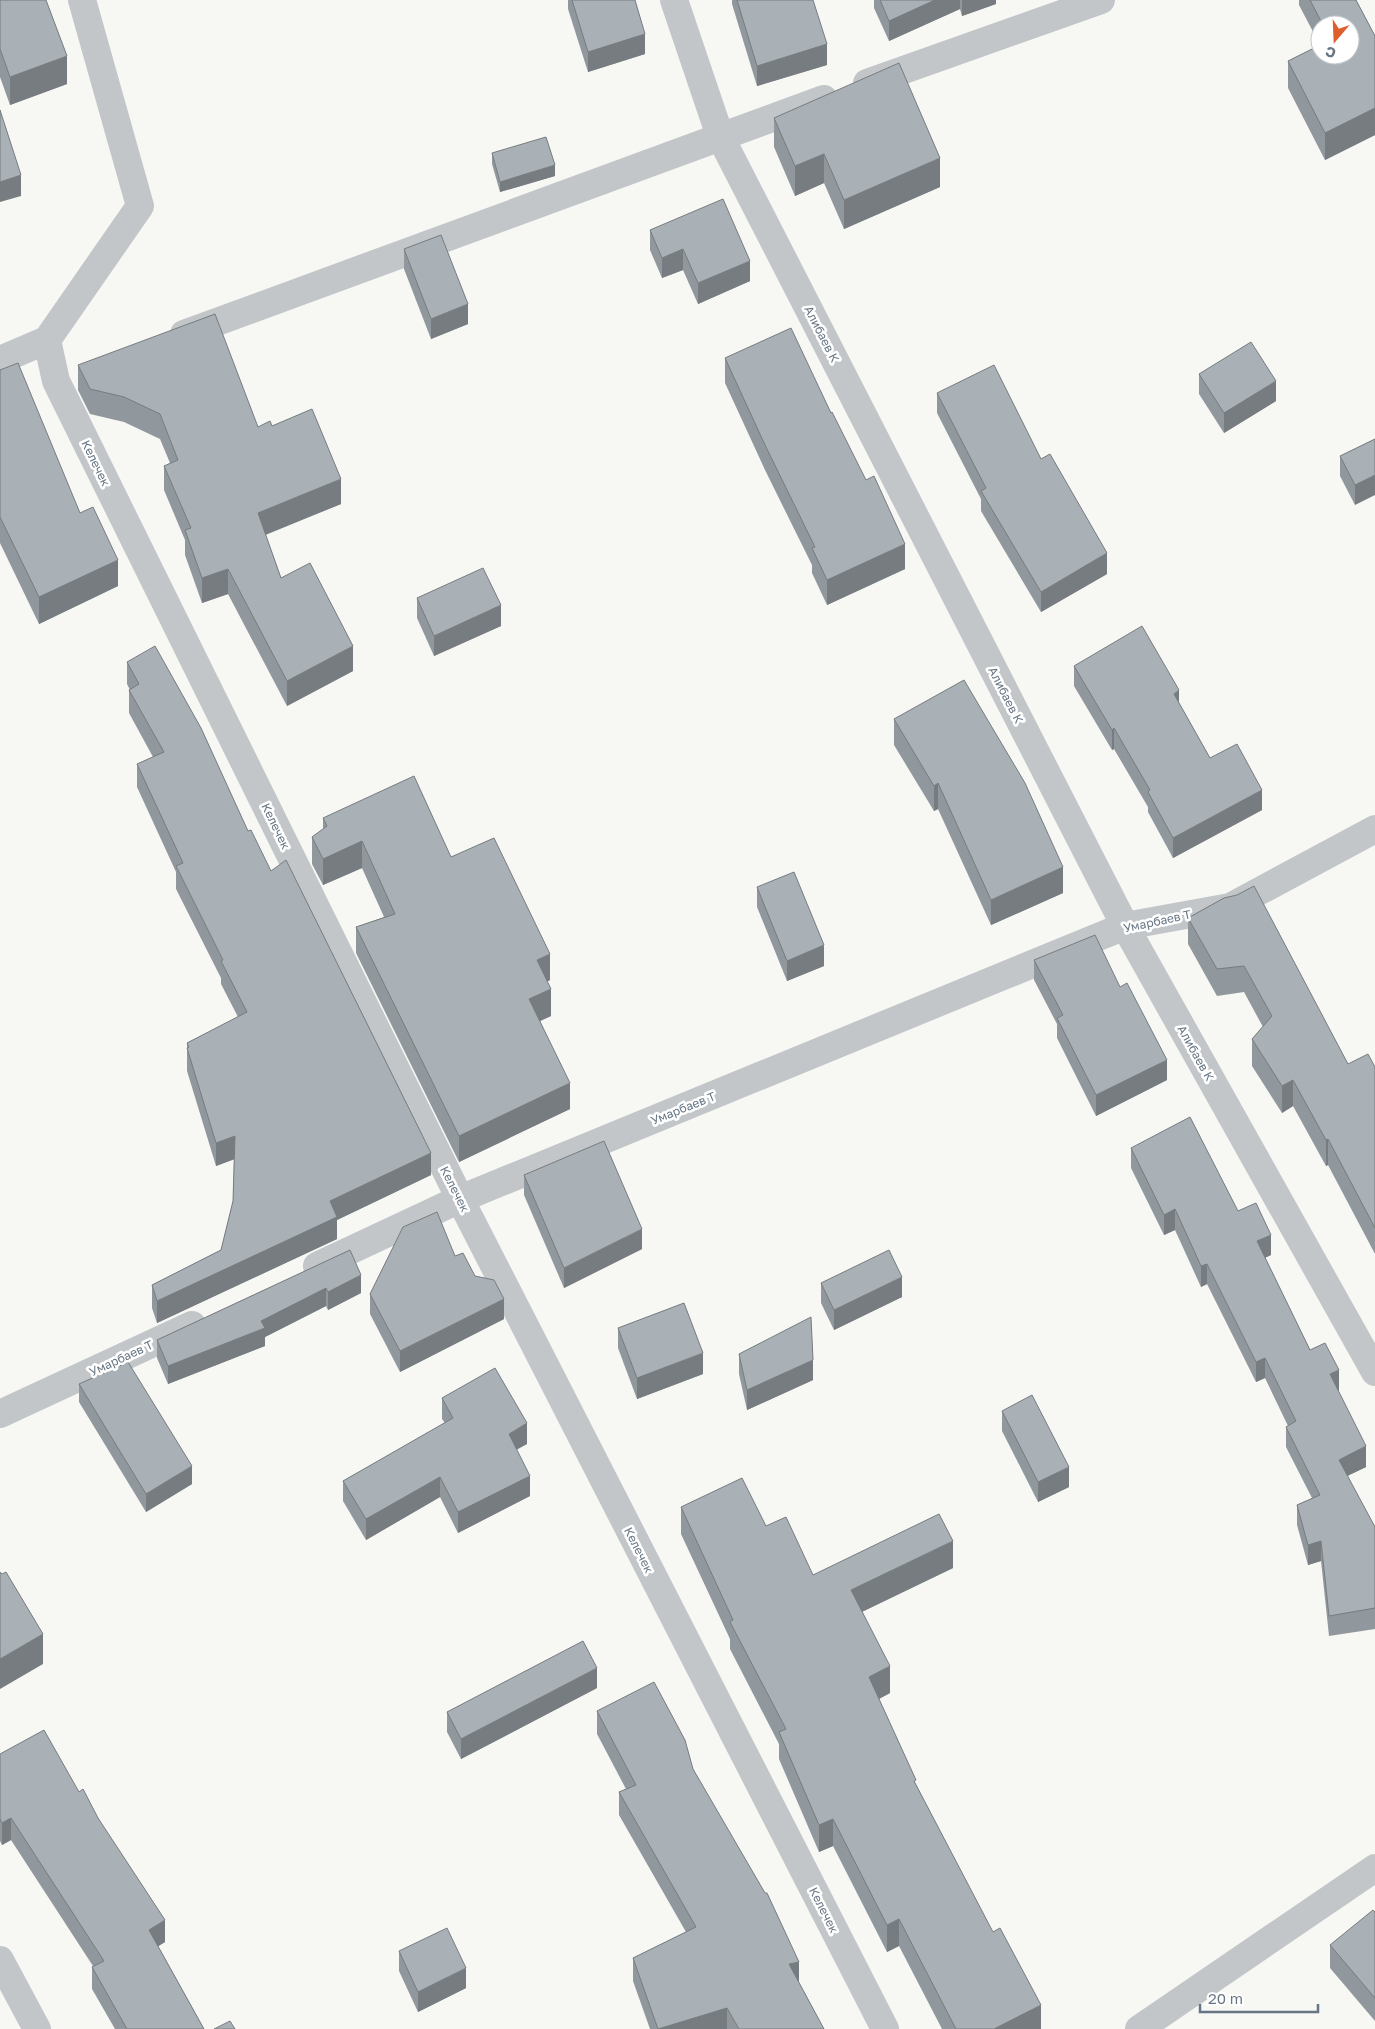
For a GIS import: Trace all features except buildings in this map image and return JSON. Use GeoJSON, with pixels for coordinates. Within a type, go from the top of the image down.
{"type":"FeatureCollection","features":[{"type":"Feature","properties":{"kind":"street"},"geometry":{"type":"LineString","coordinates":[[0,360],[47,340],[140,206],[82,0]]}},
{"type":"Feature","properties":{"kind":"street","name":"Алибаев К"},"geometry":{"type":"LineString","coordinates":[[674,0],[720,136],[1125,926],[1375,1372]]}},
{"type":"Feature","properties":{"kind":"street"},"geometry":{"type":"LineString","coordinates":[[159,343],[720,136],[1101,0]]}},
{"type":"Feature","properties":{"kind":"street","name":"Келечек"},"geometry":{"type":"LineString","coordinates":[[47,340],[56,381],[460,1199],[885,2029]]}},
{"type":"Feature","properties":{"kind":"street"},"geometry":{"type":"LineString","coordinates":[[56,381],[84,371]]}},
{"type":"Feature","properties":{"kind":"street","name":"Умарбаев Т"},"geometry":{"type":"LineString","coordinates":[[298,1275],[460,1199],[1125,926],[1230,907],[1375,829]]}},
{"type":"Feature","properties":{"kind":"street","name":"Умарбаев Т"},"geometry":{"type":"LineString","coordinates":[[0,1414],[216,1313]]}},
{"type":"Feature","properties":{"kind":"street"},"geometry":{"type":"LineString","coordinates":[[1139,2029],[1375,1868]]}},
{"type":"Feature","properties":{"kind":"street"},"geometry":{"type":"LineString","coordinates":[[0,1960],[37,2029]]}}]}
